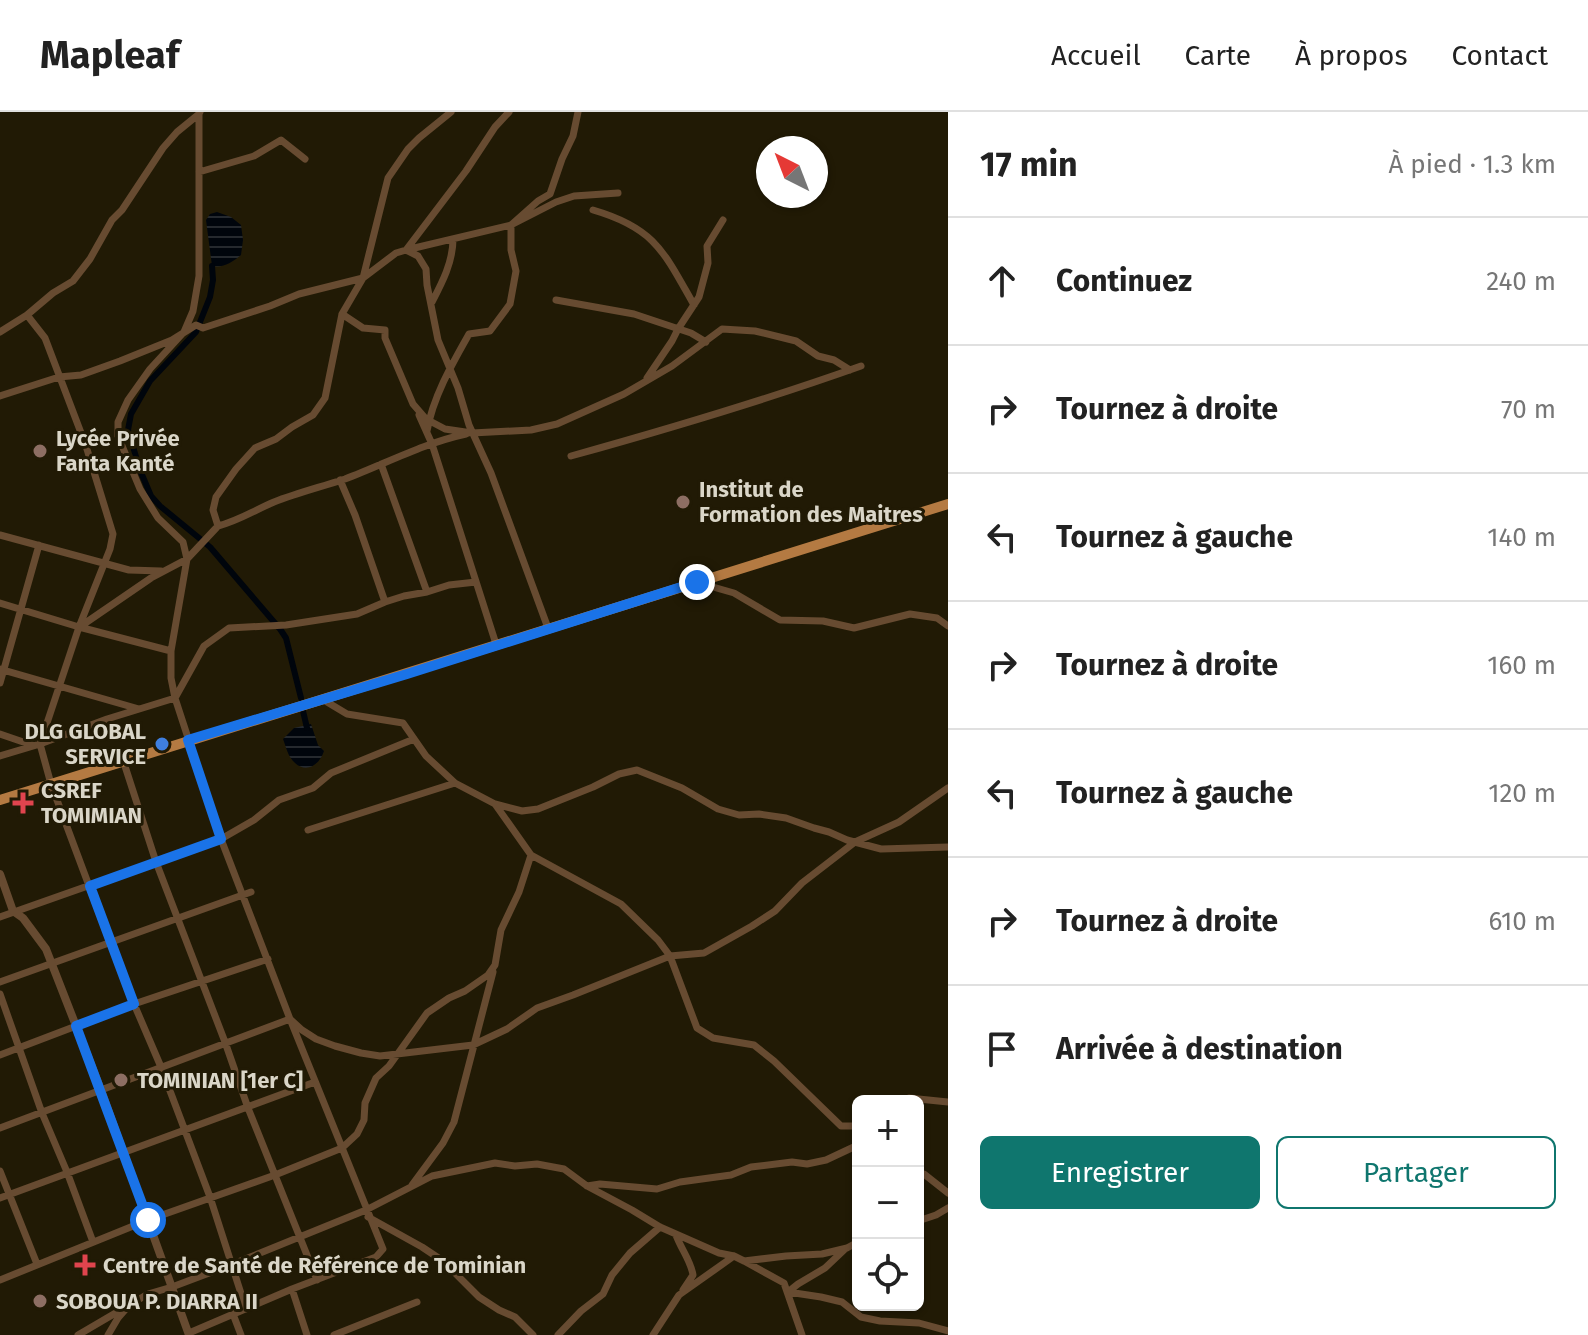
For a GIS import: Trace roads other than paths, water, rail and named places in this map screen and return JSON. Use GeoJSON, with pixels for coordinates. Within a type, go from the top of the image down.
{"type":"FeatureCollection","features":[{"type":"Feature","properties":{"kind":"main road"},"geometry":{"type":"LineString","coordinates":[[0,800],[948,504]]}},
{"type":"Feature","properties":{"kind":"street"},"geometry":{"type":"LineString","coordinates":[[218,526],[213,510],[216,497],[236,469],[255,448],[276,439],[313,415],[325,398],[342,314],[363,278],[388,178],[408,149],[451,112]]}},
{"type":"Feature","properties":{"kind":"street"},"geometry":{"type":"LineString","coordinates":[[406,250],[509,112]]}},
{"type":"Feature","properties":{"kind":"street"},"geometry":{"type":"LineString","coordinates":[[427,431],[450,367],[469,334],[490,331],[510,304],[516,271],[511,250],[511,225],[550,194],[573,136],[578,112]]}},
{"type":"Feature","properties":{"kind":"street"},"geometry":{"type":"LineString","coordinates":[[0,874],[13,911],[23,918],[46,949],[101,1090],[189,1334],[379,1255],[383,1249],[290,1019],[247,893],[221,839],[175,698],[171,651],[187,559],[183,542],[158,518],[140,489],[118,436],[118,422],[128,400],[150,369],[184,332],[193,311],[199,276],[200,113]]}},
{"type":"Feature","properties":{"kind":"street"},"geometry":{"type":"LineString","coordinates":[[0,332],[73,281],[163,148],[200,113]]}},
{"type":"Feature","properties":{"kind":"street"},"geometry":{"type":"LineString","coordinates":[[199,172],[254,156],[281,140],[305,159]]}},
{"type":"Feature","properties":{"kind":"street"},"geometry":{"type":"LineString","coordinates":[[0,396],[59,377],[81,375],[200,326],[270,306],[299,294],[363,278],[396,253],[511,225],[574,196],[618,193]]}},
{"type":"Feature","properties":{"kind":"street"},"geometry":{"type":"LineString","coordinates":[[593,210],[633,224],[660,247],[694,305]]}},
{"type":"Feature","properties":{"kind":"street"},"geometry":{"type":"LineString","coordinates":[[643,383],[699,297],[708,263],[707,246],[723,220]]}},
{"type":"Feature","properties":{"kind":"street"},"geometry":{"type":"LineString","coordinates":[[432,302],[444,277],[453,239]]}},
{"type":"Feature","properties":{"kind":"street"},"geometry":{"type":"LineString","coordinates":[[406,250],[418,256],[426,269],[438,340],[548,628]]}},
{"type":"Feature","properties":{"kind":"street"},"geometry":{"type":"LineString","coordinates":[[556,300],[634,314],[691,333],[706,342]]}},
{"type":"Feature","properties":{"kind":"street"},"geometry":{"type":"LineString","coordinates":[[342,314],[363,328],[385,330],[385,338],[432,444],[496,644]]}},
{"type":"Feature","properties":{"kind":"street"},"geometry":{"type":"LineString","coordinates":[[27,315],[45,338],[86,446],[113,534],[37,745],[210,1197],[246,1309]]}},
{"type":"Feature","properties":{"kind":"street"},"geometry":{"type":"LineString","coordinates":[[79,627],[187,559],[218,526],[449,438],[472,433],[531,430],[557,424],[624,394],[722,329],[755,331],[796,341],[818,356],[834,360],[850,370]]}},
{"type":"Feature","properties":{"kind":"street"},"geometry":{"type":"LineString","coordinates":[[571,456],[809,385],[861,366]]}},
{"type":"Feature","properties":{"kind":"street"},"geometry":{"type":"LineString","coordinates":[[413,404],[429,420],[445,429],[472,433]]}},
{"type":"Feature","properties":{"kind":"street"},"geometry":{"type":"LineString","coordinates":[[381,464],[427,592]]}},
{"type":"Feature","properties":{"kind":"street"},"geometry":{"type":"LineString","coordinates":[[340,480],[385,602]]}},
{"type":"Feature","properties":{"kind":"street"},"geometry":{"type":"LineString","coordinates":[[0,535],[129,570],[164,571]]}},
{"type":"Feature","properties":{"kind":"street"},"geometry":{"type":"LineString","coordinates":[[0,683],[39,545]]}},
{"type":"Feature","properties":{"kind":"street"},"geometry":{"type":"LineString","coordinates":[[0,756],[175,698],[204,646],[229,628],[286,625],[357,614],[385,602],[449,585],[476,582]]}},
{"type":"Feature","properties":{"kind":"street"},"geometry":{"type":"LineString","coordinates":[[697,582],[734,593],[780,620],[823,621],[854,628],[910,614],[937,618],[948,626]]}},
{"type":"Feature","properties":{"kind":"street"},"geometry":{"type":"LineString","coordinates":[[0,603],[171,651]]}},
{"type":"Feature","properties":{"kind":"street"},"geometry":{"type":"LineString","coordinates":[[2,670],[141,709]]}},
{"type":"Feature","properties":{"kind":"street"},"geometry":{"type":"LineString","coordinates":[[322,699],[347,714],[403,723],[426,756],[455,783],[495,804],[522,811],[538,809],[619,774],[637,770],[682,788],[718,809],[739,815],[786,818],[881,849],[948,847]]}},
{"type":"Feature","properties":{"kind":"street"},"geometry":{"type":"LineString","coordinates":[[0,734],[37,745]]}},
{"type":"Feature","properties":{"kind":"street"},"geometry":{"type":"LineString","coordinates":[[0,917],[221,839],[254,820],[279,800],[313,788],[331,773],[414,739]]}},
{"type":"Feature","properties":{"kind":"street"},"geometry":{"type":"LineString","coordinates":[[123,760],[156,862],[248,1108],[317,1280]]}},
{"type":"Feature","properties":{"kind":"street"},"geometry":{"type":"LineString","coordinates":[[308,830],[455,783]]}},
{"type":"Feature","properties":{"kind":"street"},"geometry":{"type":"LineString","coordinates":[[290,1019],[309,1034],[335,1046],[380,1056],[473,1045],[507,1029],[537,1008],[670,956],[704,953],[775,911],[802,883],[855,842],[899,822],[948,788]]}},
{"type":"Feature","properties":{"kind":"street"},"geometry":{"type":"LineString","coordinates":[[495,804],[531,855],[621,904],[658,940],[670,956],[697,1028],[713,1038],[754,1045],[841,1126],[852,1126]]}},
{"type":"Feature","properties":{"kind":"street"},"geometry":{"type":"LineString","coordinates":[[410,1187],[443,1143],[454,1122],[484,1011],[501,930],[526,876],[531,855]]}},
{"type":"Feature","properties":{"kind":"street"},"geometry":{"type":"LineString","coordinates":[[0,982],[247,893]]}},
{"type":"Feature","properties":{"kind":"street"},"geometry":{"type":"LineString","coordinates":[[0,1055],[134,1004],[268,959]]}},
{"type":"Feature","properties":{"kind":"street"},"geometry":{"type":"LineString","coordinates":[[0,1280],[148,1220],[342,1148],[357,1134],[364,1120],[365,1103],[376,1078],[389,1066],[427,1013],[488,975],[495,965]]}},
{"type":"Feature","properties":{"kind":"street"},"geometry":{"type":"LineString","coordinates":[[0,994],[42,1113],[93,1242]]}},
{"type":"Feature","properties":{"kind":"street"},"geometry":{"type":"LineString","coordinates":[[0,1128],[290,1019]]}},
{"type":"Feature","properties":{"kind":"street"},"geometry":{"type":"LineString","coordinates":[[4,1196],[315,1082]]}},
{"type":"Feature","properties":{"kind":"street"},"geometry":{"type":"LineString","coordinates":[[924,1100],[948,1102]]}},
{"type":"Feature","properties":{"kind":"street"},"geometry":{"type":"LineString","coordinates":[[587,1186],[600,1184],[657,1189],[680,1182],[731,1175],[751,1167],[826,1160],[852,1148]]}},
{"type":"Feature","properties":{"kind":"street"},"geometry":{"type":"LineString","coordinates":[[78,1335],[148,1294],[367,1213],[432,1176],[495,1163],[515,1166],[537,1164],[564,1169],[587,1186],[660,1227],[719,1253],[734,1256],[784,1283],[802,1335]]}},
{"type":"Feature","properties":{"kind":"street"},"geometry":{"type":"LineString","coordinates":[[0,1171],[4,1196],[37,1264]]}},
{"type":"Feature","properties":{"kind":"street"},"geometry":{"type":"LineString","coordinates":[[924,1174],[948,1193]]}},
{"type":"Feature","properties":{"kind":"street"},"geometry":{"type":"LineString","coordinates":[[924,1219],[948,1208]]}},
{"type":"Feature","properties":{"kind":"street"},"geometry":{"type":"LineString","coordinates":[[367,1213],[443,1261],[479,1297],[515,1317],[533,1335]]}},
{"type":"Feature","properties":{"kind":"street"},"geometry":{"type":"LineString","coordinates":[[558,1335],[603,1294],[612,1275],[630,1253],[660,1227]]}},
{"type":"Feature","properties":{"kind":"street"},"geometry":{"type":"LineString","coordinates":[[653,1335],[693,1275],[692,1266],[676,1235]]}},
{"type":"Feature","properties":{"kind":"street"},"geometry":{"type":"LineString","coordinates":[[788,1292],[825,1268],[852,1245]]}},
{"type":"Feature","properties":{"kind":"street"},"geometry":{"type":"LineString","coordinates":[[744,1261],[822,1254],[847,1248]]}},
{"type":"Feature","properties":{"kind":"street"},"geometry":{"type":"LineString","coordinates":[[679,1295],[734,1256]]}},
{"type":"Feature","properties":{"kind":"street"},"geometry":{"type":"LineString","coordinates":[[292,1289],[307,1335]]}},
{"type":"Feature","properties":{"kind":"street"},"geometry":{"type":"LineString","coordinates":[[788,1292],[842,1302],[861,1317],[919,1323],[948,1331]]}},
{"type":"Feature","properties":{"kind":"street"},"geometry":{"type":"LineString","coordinates":[[334,1335],[417,1302]]}},
{"type":"Feature","properties":{"kind":"street"},"geometry":{"type":"LineString","coordinates":[[108,1335],[128,1306]]}},
{"type":"Feature","properties":{"kind":"street"},"geometry":{"type":"LineString","coordinates":[[233,1314],[241,1335]]}},
{"type":"Feature","properties":{"kind":"waterway"},"geometry":{"type":"LineString","coordinates":[[212,266],[210,297],[196,332],[150,381],[131,414],[128,430],[151,496],[210,547],[286,638],[301,698]]}},
{"type":"Feature","properties":{"kind":"waterway"},"geometry":{"type":"LineString","coordinates":[[303,711],[307,728]]}},
{"type":"Feature","properties":{"kind":"place","name":"Lycée Privée Fanta Kanté"},"geometry":{"type":"Point","coordinates":[40,451]}},
{"type":"Feature","properties":{"kind":"place","name":"Institut de Formation des Maitres"},"geometry":{"type":"Point","coordinates":[683,502]}},
{"type":"Feature","properties":{"kind":"place","name":"DLG GLOBAL SERVICE"},"geometry":{"type":"Point","coordinates":[162,744]}},
{"type":"Feature","properties":{"kind":"place","name":"CSREF TOMIMIAN"},"geometry":{"type":"Point","coordinates":[23,803]}},
{"type":"Feature","properties":{"kind":"place","name":"TOMINIAN [1er C]"},"geometry":{"type":"Point","coordinates":[121,1080]}},
{"type":"Feature","properties":{"kind":"place","name":"Centre de Santé de Référence de Tominian"},"geometry":{"type":"Point","coordinates":[85,1265]}},
{"type":"Feature","properties":{"kind":"place","name":"SOBOUA P. DIARRA II"},"geometry":{"type":"Point","coordinates":[40,1301]}}]}
